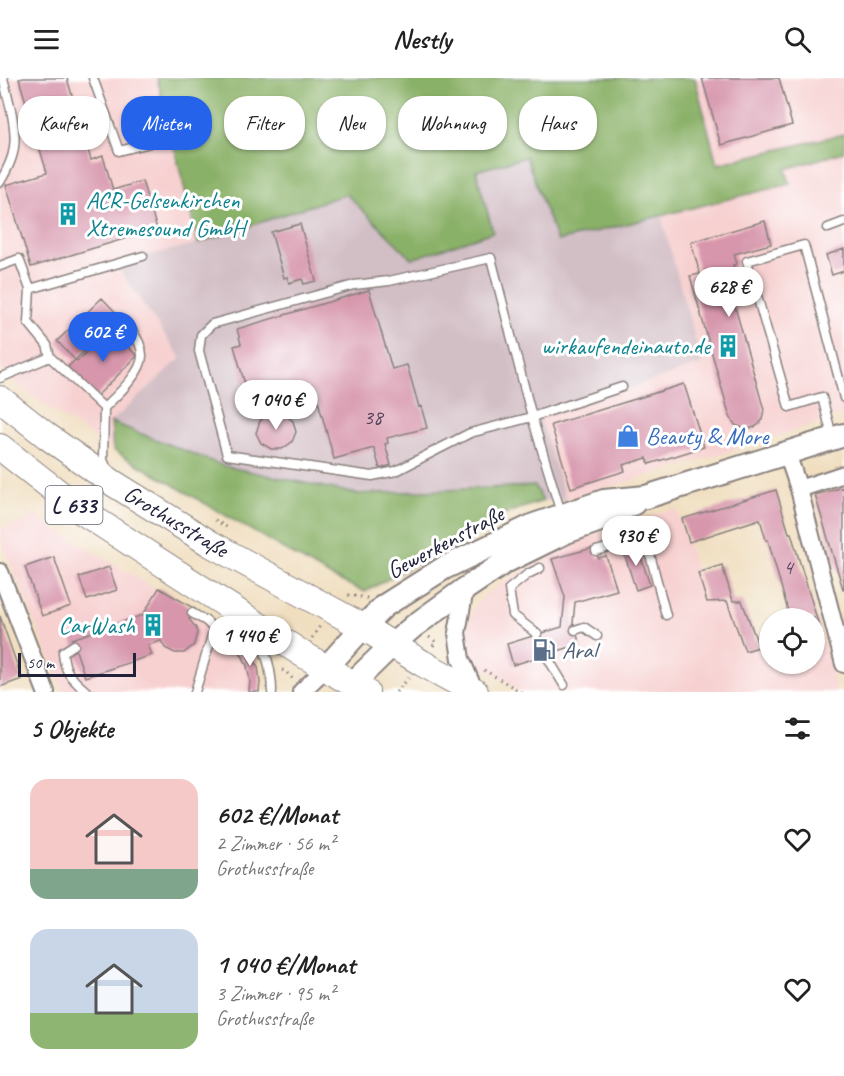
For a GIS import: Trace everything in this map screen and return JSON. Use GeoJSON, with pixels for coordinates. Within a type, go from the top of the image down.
{"type":"FeatureCollection","features":[{"type":"Feature","properties":{"kind":"main road","name":"Grothusstraße"},"geometry":{"type":"LineString","coordinates":[[0,399],[113,483],[211,544],[363,627]]}},
{"type":"Feature","properties":{"kind":"main road","name":"Grothusstraße"},"geometry":{"type":"LineString","coordinates":[[0,447],[83,512],[325,669]]}},
{"type":"Feature","properties":{"kind":"main road","name":"L 633"},"geometry":{"type":"LineString","coordinates":[[363,627],[475,692]]}},
{"type":"Feature","properties":{"kind":"main road","name":"L 633"},"geometry":{"type":"LineString","coordinates":[[325,669],[353,689]]}},
{"type":"Feature","properties":{"kind":"street","name":"Gewerkenstraße"},"geometry":{"type":"LineString","coordinates":[[353,689],[392,645],[414,626],[505,562],[604,501],[646,496],[838,437]]}},
{"type":"Feature","properties":{"kind":"street"},"geometry":{"type":"LineString","coordinates":[[787,453],[799,489],[844,664]]}},
{"type":"Feature","properties":{"kind":"street"},"geometry":{"type":"LineString","coordinates":[[799,489],[844,474]]}},
{"type":"Feature","properties":{"kind":"street","name":"Gewerkenstraße"},"geometry":{"type":"LineString","coordinates":[[299,688],[325,669],[384,606],[444,568],[534,525],[564,524]]}},
{"type":"Feature","properties":{"kind":"street"},"geometry":{"type":"LineString","coordinates":[[0,572],[46,692]]}},
{"type":"Feature","properties":{"kind":"street"},"geometry":{"type":"LineString","coordinates":[[465,589],[457,633],[461,659],[475,692]]}},
{"type":"Feature","properties":{"kind":"lane"},"geometry":{"type":"LineString","coordinates":[[0,182],[15,148],[13,121],[3,78]]}},
{"type":"Feature","properties":{"kind":"lane"},"geometry":{"type":"LineString","coordinates":[[93,78],[119,151],[123,150]]}},
{"type":"Feature","properties":{"kind":"lane"},"geometry":{"type":"LineString","coordinates":[[828,228],[844,222]]}},
{"type":"Feature","properties":{"kind":"lane"},"geometry":{"type":"LineString","coordinates":[[838,437],[822,397],[789,407],[747,261],[804,245],[844,398]]}},
{"type":"Feature","properties":{"kind":"lane"},"geometry":{"type":"LineString","coordinates":[[30,289],[143,256]]}},
{"type":"Feature","properties":{"kind":"lane"},"geometry":{"type":"LineString","coordinates":[[564,524],[532,417],[491,258],[389,281],[354,285],[212,324],[201,335],[199,351],[227,455],[372,476],[396,471],[470,433],[532,417],[622,387]]}},
{"type":"Feature","properties":{"kind":"lane"},"geometry":{"type":"LineString","coordinates":[[0,266],[20,259],[30,289],[28,322],[47,345],[50,357],[104,408]]}},
{"type":"Feature","properties":{"kind":"lane"},"geometry":{"type":"LineString","coordinates":[[113,483],[103,460],[104,408],[141,366],[143,357],[141,347],[132,329]]}},
{"type":"Feature","properties":{"kind":"lane"},"geometry":{"type":"LineString","coordinates":[[0,378],[50,357]]}},
{"type":"Feature","properties":{"kind":"lane"},"geometry":{"type":"LineString","coordinates":[[596,551],[634,540],[645,543],[666,615]]}},
{"type":"Feature","properties":{"kind":"lane"},"geometry":{"type":"LineString","coordinates":[[537,634],[513,615],[509,590],[528,574],[540,568]]}},
{"type":"Feature","properties":{"kind":"lane"},"geometry":{"type":"LineString","coordinates":[[192,613],[214,629],[195,692]]}},
{"type":"Feature","properties":{"kind":"lane"},"geometry":{"type":"LineString","coordinates":[[250,620],[265,648],[273,692]]}},
{"type":"Feature","properties":{"kind":"lane"},"geometry":{"type":"LineString","coordinates":[[575,630],[584,627],[597,636]]}},
{"type":"Feature","properties":{"kind":"lane"},"geometry":{"type":"LineString","coordinates":[[74,645],[63,652],[64,663],[68,675],[87,692]]}},
{"type":"Feature","properties":{"kind":"lane"},"geometry":{"type":"LineString","coordinates":[[546,655],[564,685]]}},
{"type":"Feature","properties":{"kind":"path"},"geometry":{"type":"LineString","coordinates":[[214,520],[234,532]]}},
{"type":"Feature","properties":{"kind":"path"},"geometry":{"type":"LineString","coordinates":[[342,595],[366,597],[384,606]]}},
{"type":"Feature","properties":{"kind":"path"},"geometry":{"type":"LineString","coordinates":[[429,636],[436,642],[429,652]]}},
{"type":"Feature","properties":{"kind":"path"},"geometry":{"type":"LineString","coordinates":[[279,669],[285,671],[299,688]]}},
{"type":"Feature","properties":{"kind":"path"},"geometry":{"type":"LineString","coordinates":[[396,692],[413,673]]}},
{"type":"Feature","properties":{"kind":"shaded area"},"geometry":{"type":"Polygon","coordinates":[[[0,78],[157,78],[161,96],[121,96],[121,150],[175,150],[198,243],[115,265],[181,358],[111,422],[113,450],[38,401],[0,370],[0,78]]]}},
{"type":"Feature","properties":{"kind":"shaded area"},"geometry":{"type":"Polygon","coordinates":[[[695,78],[844,78],[844,134],[717,164],[695,78]]]}},
{"type":"Feature","properties":{"kind":"shaded area"},"geometry":{"type":"Polygon","coordinates":[[[844,152],[844,414],[737,449],[566,500],[540,418],[702,364],[661,216],[789,185],[786,169],[844,152]]]}},
{"type":"Feature","properties":{"kind":"shaded area"},"geometry":{"type":"Polygon","coordinates":[[[527,157],[557,241],[661,216],[702,364],[540,418],[566,500],[543,501],[535,486],[357,494],[224,466],[111,422],[181,358],[115,264],[198,243],[346,194],[476,171],[527,157]]]}},
{"type":"Feature","properties":{"kind":"shaded area"},"geometry":{"type":"Polygon","coordinates":[[[676,508],[706,602],[726,602],[744,652],[759,648],[759,674],[825,674],[825,646],[832,669],[835,692],[522,692],[472,660],[467,638],[469,621],[475,606],[487,593],[561,548],[601,531],[676,508]]]}},
{"type":"Feature","properties":{"kind":"shaded area"},"geometry":{"type":"Polygon","coordinates":[[[33,513],[56,530],[231,633],[251,650],[261,679],[261,692],[64,692],[0,538],[0,529],[28,521],[33,513]]]}},
{"type":"Feature","properties":{"kind":"green space"},"geometry":{"type":"Polygon","coordinates":[[[157,78],[695,78],[717,164],[844,134],[844,152],[786,169],[790,184],[557,241],[526,157],[476,171],[493,232],[412,259],[346,194],[198,243],[175,150],[212,150],[212,96],[161,96],[157,78]]]}},
{"type":"Feature","properties":{"kind":"green space"},"geometry":{"type":"Polygon","coordinates":[[[111,422],[224,466],[357,494],[535,486],[543,501],[507,513],[365,592],[330,576],[113,450],[111,422]]]}},
{"type":"Feature","properties":{"kind":"building","name":"ACR-Gelsenkirchen Xtremesound GmbH"},"geometry":{"type":"Polygon","coordinates":[[[67,78],[72,96],[24,96],[19,79],[67,78]]]}},
{"type":"Feature","properties":{"kind":"building"},"geometry":{"type":"Polygon","coordinates":[[[702,78],[779,78],[792,125],[721,145],[702,78]]]}},
{"type":"Feature","properties":{"kind":"building","name":"ACR-Gelsenkirchen Xtremesound GmbH"},"geometry":{"type":"Polygon","coordinates":[[[40,150],[88,150],[91,160],[103,156],[113,190],[142,181],[157,229],[31,267],[6,185],[47,173],[40,150]]]}},
{"type":"Feature","properties":{"kind":"building","name":"wirkaufendeinauto.de"},"geometry":{"type":"Polygon","coordinates":[[[765,221],[771,244],[734,254],[737,264],[733,265],[741,293],[732,296],[764,410],[759,424],[746,429],[735,425],[730,417],[690,276],[700,274],[691,242],[765,221]]]}},
{"type":"Feature","properties":{"kind":"building"},"geometry":{"type":"Polygon","coordinates":[[[300,224],[316,281],[304,284],[302,279],[289,283],[287,277],[284,278],[271,232],[300,224]]]}},
{"type":"Feature","properties":{"kind":"building"},"geometry":{"type":"Polygon","coordinates":[[[844,249],[844,271],[832,275],[826,255],[844,249]]]}},
{"type":"Feature","properties":{"kind":"building"},"geometry":{"type":"Polygon","coordinates":[[[369,290],[392,369],[407,365],[427,428],[387,438],[388,443],[385,444],[391,465],[380,469],[374,448],[334,459],[316,394],[253,412],[234,346],[241,344],[237,329],[369,290]]]}},
{"type":"Feature","properties":{"kind":"building"},"geometry":{"type":"Polygon","coordinates":[[[102,298],[121,318],[75,360],[57,341],[102,298]]]}},
{"type":"Feature","properties":{"kind":"building"},"geometry":{"type":"Polygon","coordinates":[[[111,329],[137,356],[96,397],[68,367],[111,329]]]}},
{"type":"Feature","properties":{"kind":"building","name":"Beauty & More"},"geometry":{"type":"Polygon","coordinates":[[[684,384],[704,447],[649,464],[647,458],[623,465],[625,471],[571,488],[551,425],[684,384]]]}},
{"type":"Feature","properties":{"kind":"building"},"geometry":{"type":"Polygon","coordinates":[[[269,413],[282,413],[293,421],[296,432],[292,442],[282,449],[271,449],[261,443],[256,433],[260,421],[269,413]]]}},
{"type":"Feature","properties":{"kind":"building"},"geometry":{"type":"Polygon","coordinates":[[[844,487],[844,589],[843,589],[815,495],[844,487]]]}},
{"type":"Feature","properties":{"kind":"building"},"geometry":{"type":"Polygon","coordinates":[[[776,490],[814,608],[787,608],[760,519],[689,542],[682,519],[776,490]]]}},
{"type":"Feature","properties":{"kind":"building"},"geometry":{"type":"Polygon","coordinates":[[[637,545],[650,585],[636,590],[623,550],[637,545]]]}},
{"type":"Feature","properties":{"kind":"building"},"geometry":{"type":"Polygon","coordinates":[[[596,547],[598,558],[606,556],[617,590],[575,602],[573,623],[580,644],[513,665],[507,644],[562,627],[565,597],[552,559],[596,547]]]}},
{"type":"Feature","properties":{"kind":"building"},"geometry":{"type":"Polygon","coordinates":[[[54,557],[71,606],[42,616],[25,567],[54,557]]]}},
{"type":"Feature","properties":{"kind":"building"},"geometry":{"type":"Polygon","coordinates":[[[722,565],[733,601],[742,601],[759,647],[745,651],[727,601],[707,602],[698,573],[722,565]]]}},
{"type":"Feature","properties":{"kind":"building"},"geometry":{"type":"Polygon","coordinates":[[[109,567],[117,590],[87,600],[79,577],[109,567]]]}},
{"type":"Feature","properties":{"kind":"building","name":"CarWash"},"geometry":{"type":"Polygon","coordinates":[[[159,588],[195,609],[189,619],[197,633],[194,645],[184,653],[175,653],[165,648],[161,641],[148,645],[152,655],[85,677],[72,639],[143,615],[159,588]]]}},
{"type":"Feature","properties":{"kind":"building"},"geometry":{"type":"Polygon","coordinates":[[[0,616],[22,679],[0,687],[0,616]]]}},
{"type":"Feature","properties":{"kind":"building"},"geometry":{"type":"Polygon","coordinates":[[[242,640],[258,667],[259,692],[249,692],[250,681],[247,666],[235,647],[242,640]]]}},
{"type":"Feature","properties":{"kind":"place","name":"ACR-Gelsenkirchen Xtremesound GmbH"},"geometry":{"type":"Point","coordinates":[68,214]}},
{"type":"Feature","properties":{"kind":"place","name":"wirkaufendeinauto.de"},"geometry":{"type":"Point","coordinates":[728,346]}},
{"type":"Feature","properties":{"kind":"place","name":"Beauty & More"},"geometry":{"type":"Point","coordinates":[628,436]}},
{"type":"Feature","properties":{"kind":"place","name":"CarWash"},"geometry":{"type":"Point","coordinates":[153,625]}},
{"type":"Feature","properties":{"kind":"place","name":"Aral"},"geometry":{"type":"Point","coordinates":[544,650]}}]}
